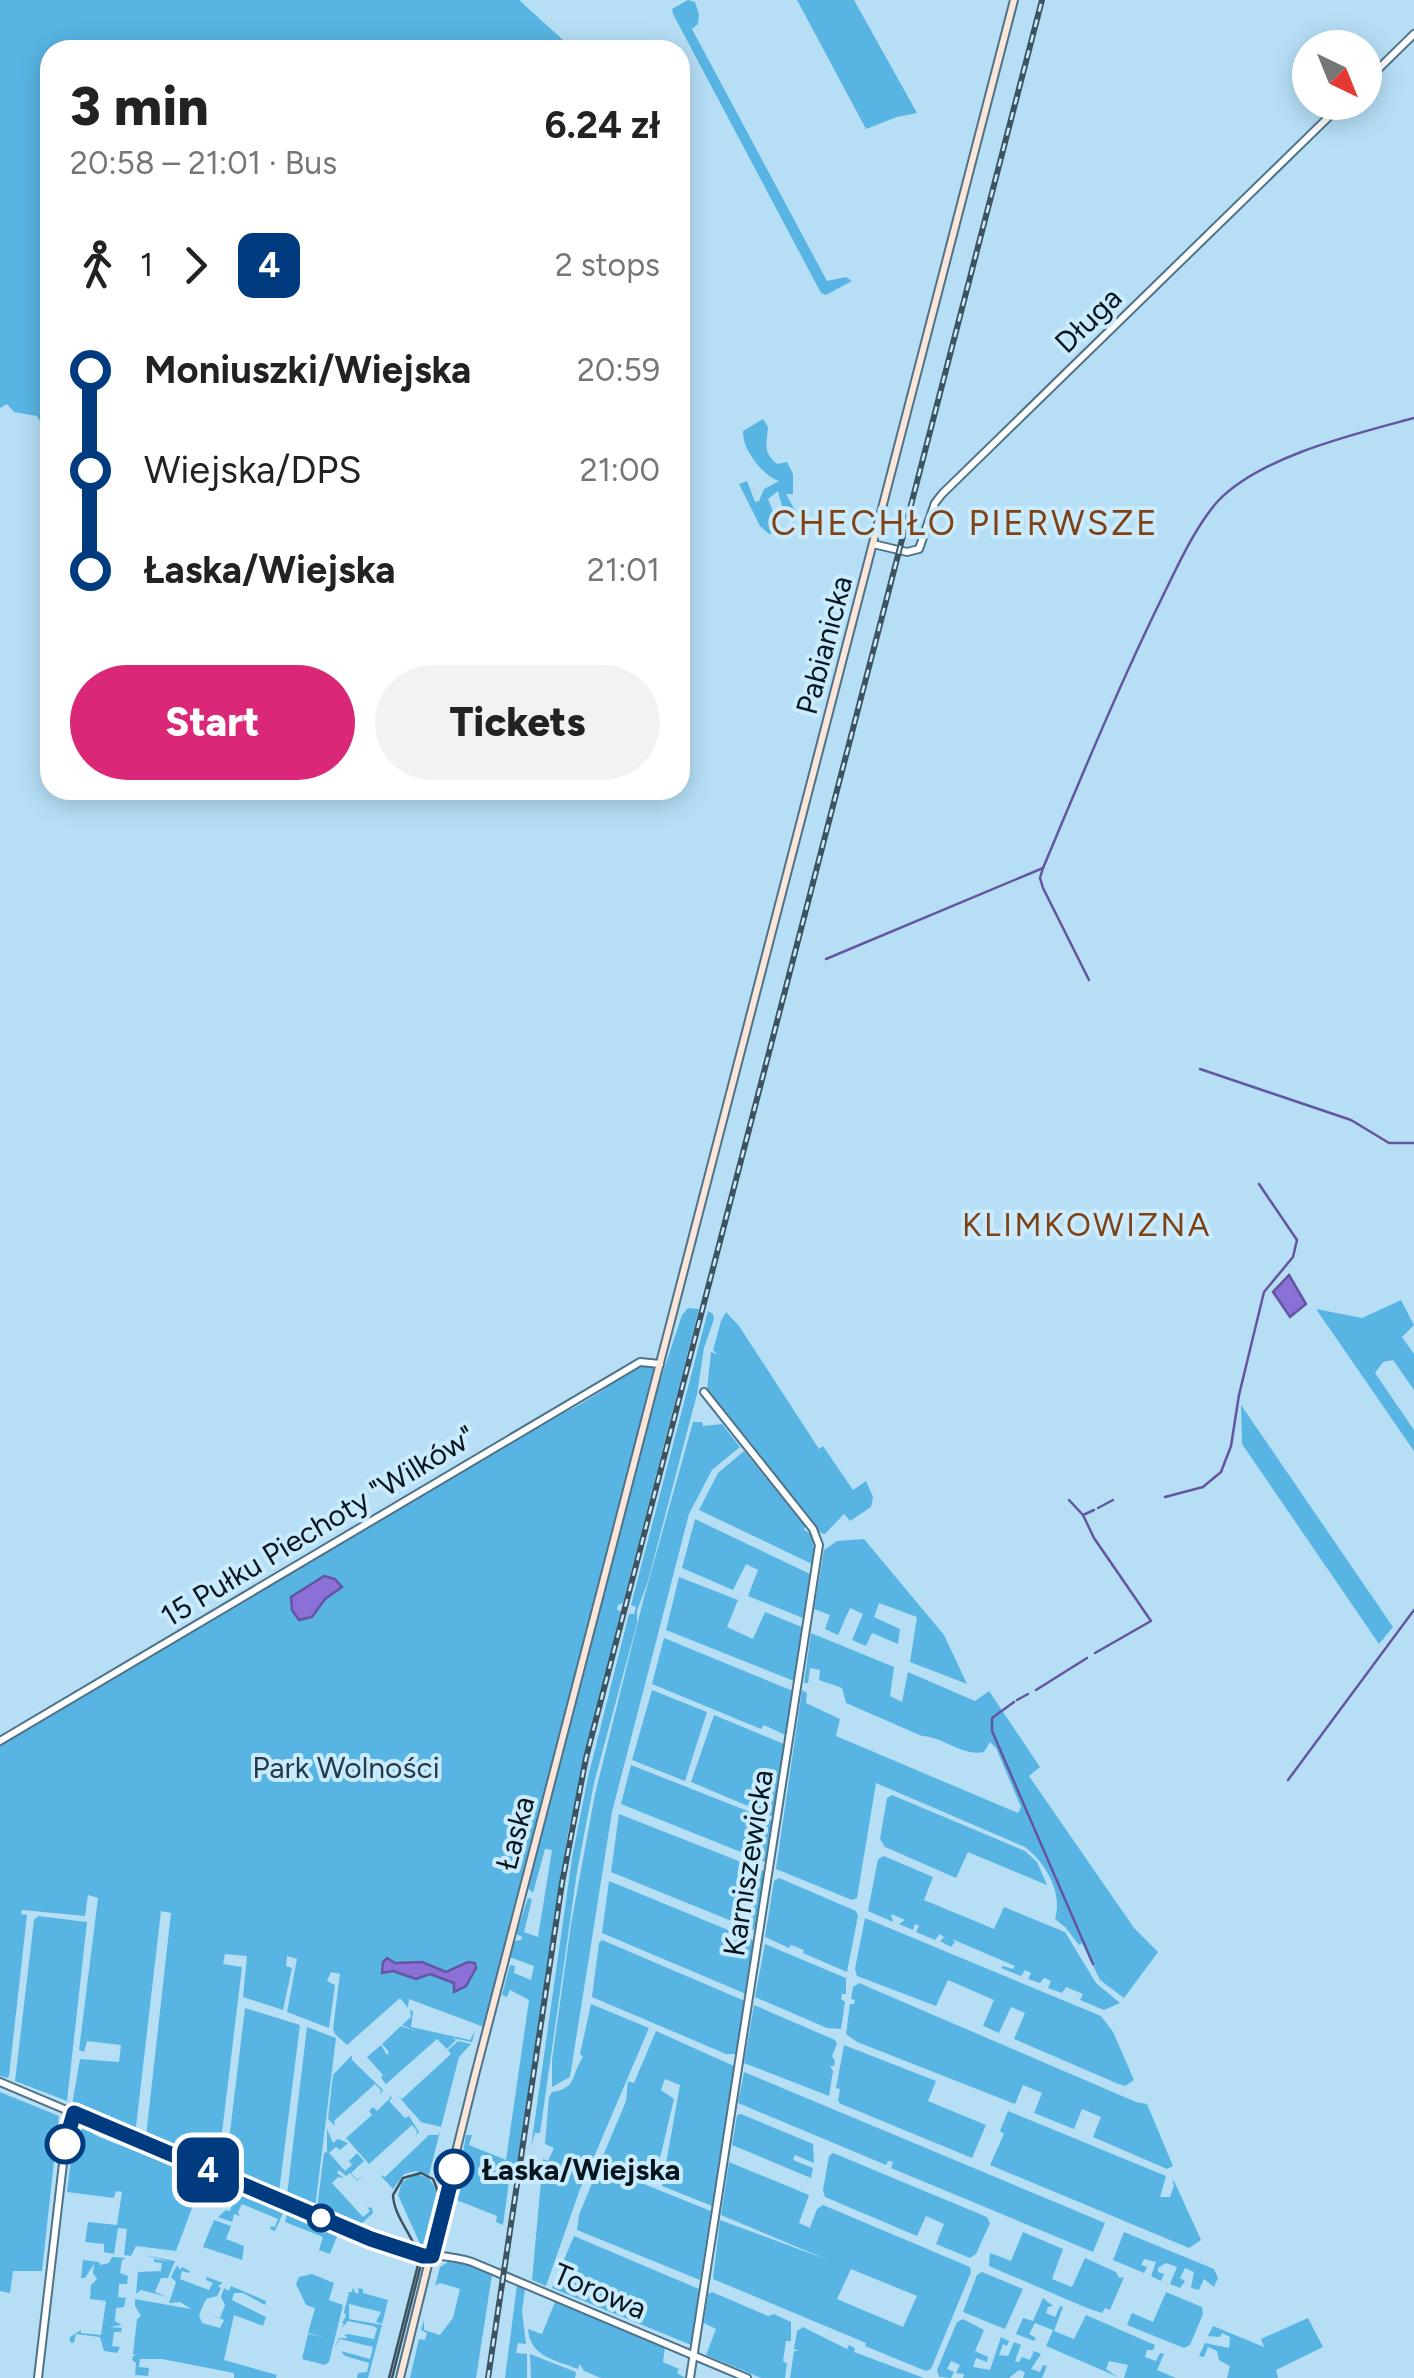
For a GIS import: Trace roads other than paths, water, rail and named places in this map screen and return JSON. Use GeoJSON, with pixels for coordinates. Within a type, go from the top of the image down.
{"type":"FeatureCollection","features":[{"type":"Feature","properties":{"kind":"main road","name":"Pabianicka"},"geometry":{"type":"LineString","coordinates":[[677,1300],[1014,0]]}},
{"type":"Feature","properties":{"kind":"main road","name":"Łaska"},"geometry":{"type":"LineString","coordinates":[[400,2378],[677,1300]]}},
{"type":"Feature","properties":{"kind":"street"},"geometry":{"type":"LineString","coordinates":[[1382,65],[1414,34]]}},
{"type":"Feature","properties":{"kind":"street","name":"Długa"},"geometry":{"type":"LineString","coordinates":[[873,544],[907,552],[919,549],[937,499],[1326,120]]}},
{"type":"Feature","properties":{"kind":"street","name":"15 Pułku Piechoty \"Wilków\""},"geometry":{"type":"LineString","coordinates":[[0,1741],[640,1362],[660,1364]]}},
{"type":"Feature","properties":{"kind":"street","name":"Karniszewicka"},"geometry":{"type":"LineString","coordinates":[[690,2378],[819,1548],[813,1528],[704,1392]]}},
{"type":"Feature","properties":{"kind":"street","name":"Torowa"},"geometry":{"type":"LineString","coordinates":[[0,2082],[400,2251],[450,2256],[476,2264],[748,2378]]}},
{"type":"Feature","properties":{"kind":"street"},"geometry":{"type":"LineString","coordinates":[[38,2378],[67,2130],[74,2113]]}},
{"type":"Feature","properties":{"kind":"waterway"},"geometry":{"type":"LineString","coordinates":[[826,959],[1043,868],[1157,608],[1192,538],[1218,501],[1236,485],[1283,459],[1414,418]]}},
{"type":"Feature","properties":{"kind":"waterway"},"geometry":{"type":"LineString","coordinates":[[1043,868],[1043,888],[1089,980]]}},
{"type":"Feature","properties":{"kind":"waterway"},"geometry":{"type":"LineString","coordinates":[[1200,1069],[1351,1120],[1389,1143],[1414,1143]]}},
{"type":"Feature","properties":{"kind":"waterway"},"geometry":{"type":"LineString","coordinates":[[1165,1497],[1203,1487],[1221,1472],[1231,1446],[1264,1292],[1293,1257],[1297,1240],[1259,1184]]}},
{"type":"Feature","properties":{"kind":"waterway"},"geometry":{"type":"LineString","coordinates":[[1069,1500],[1083,1515],[1094,1510]]}},
{"type":"Feature","properties":{"kind":"waterway"},"geometry":{"type":"LineString","coordinates":[[1098,1508],[1113,1500]]}},
{"type":"Feature","properties":{"kind":"waterway"},"geometry":{"type":"LineString","coordinates":[[1083,1515],[1094,1538],[1151,1621],[1095,1653]]}},
{"type":"Feature","properties":{"kind":"waterway"},"geometry":{"type":"LineString","coordinates":[[1288,1780],[1414,1610]]}},
{"type":"Feature","properties":{"kind":"waterway"},"geometry":{"type":"LineString","coordinates":[[1036,1690],[1087,1658]]}},
{"type":"Feature","properties":{"kind":"waterway"},"geometry":{"type":"LineString","coordinates":[[1017,1700],[1028,1694]]}},
{"type":"Feature","properties":{"kind":"waterway"},"geometry":{"type":"LineString","coordinates":[[1014,1702],[992,1718],[992,1731],[1093,1964]]}},
{"type":"Feature","properties":{"kind":"tram line"},"geometry":{"type":"LineString","coordinates":[[389,2378],[419,2261],[393,2195],[403,2178],[421,2173],[433,2179],[439,2194],[392,2378]]}},
{"type":"Feature","properties":{"kind":"railway"},"geometry":{"type":"LineString","coordinates":[[488,2378],[562,1883],[586,1758],[1042,0]]}},
{"type":"Feature","properties":{"kind":"place","name":"Łaska/Wiejska"},"geometry":{"type":"Point","coordinates":[454,2169]}},
{"type":"Feature","properties":{"kind":"district","name":"CHECHŁO PIERWSZE"},"geometry":{"type":"Point","coordinates":[965,523]}},
{"type":"Feature","properties":{"kind":"district","name":"KLIMKOWIZNA"},"geometry":{"type":"Point","coordinates":[1087,1225]}},
{"type":"Feature","properties":{"kind":"park label","name":"Park Wolności"},"geometry":{"type":"Point","coordinates":[346,1767]}}]}
